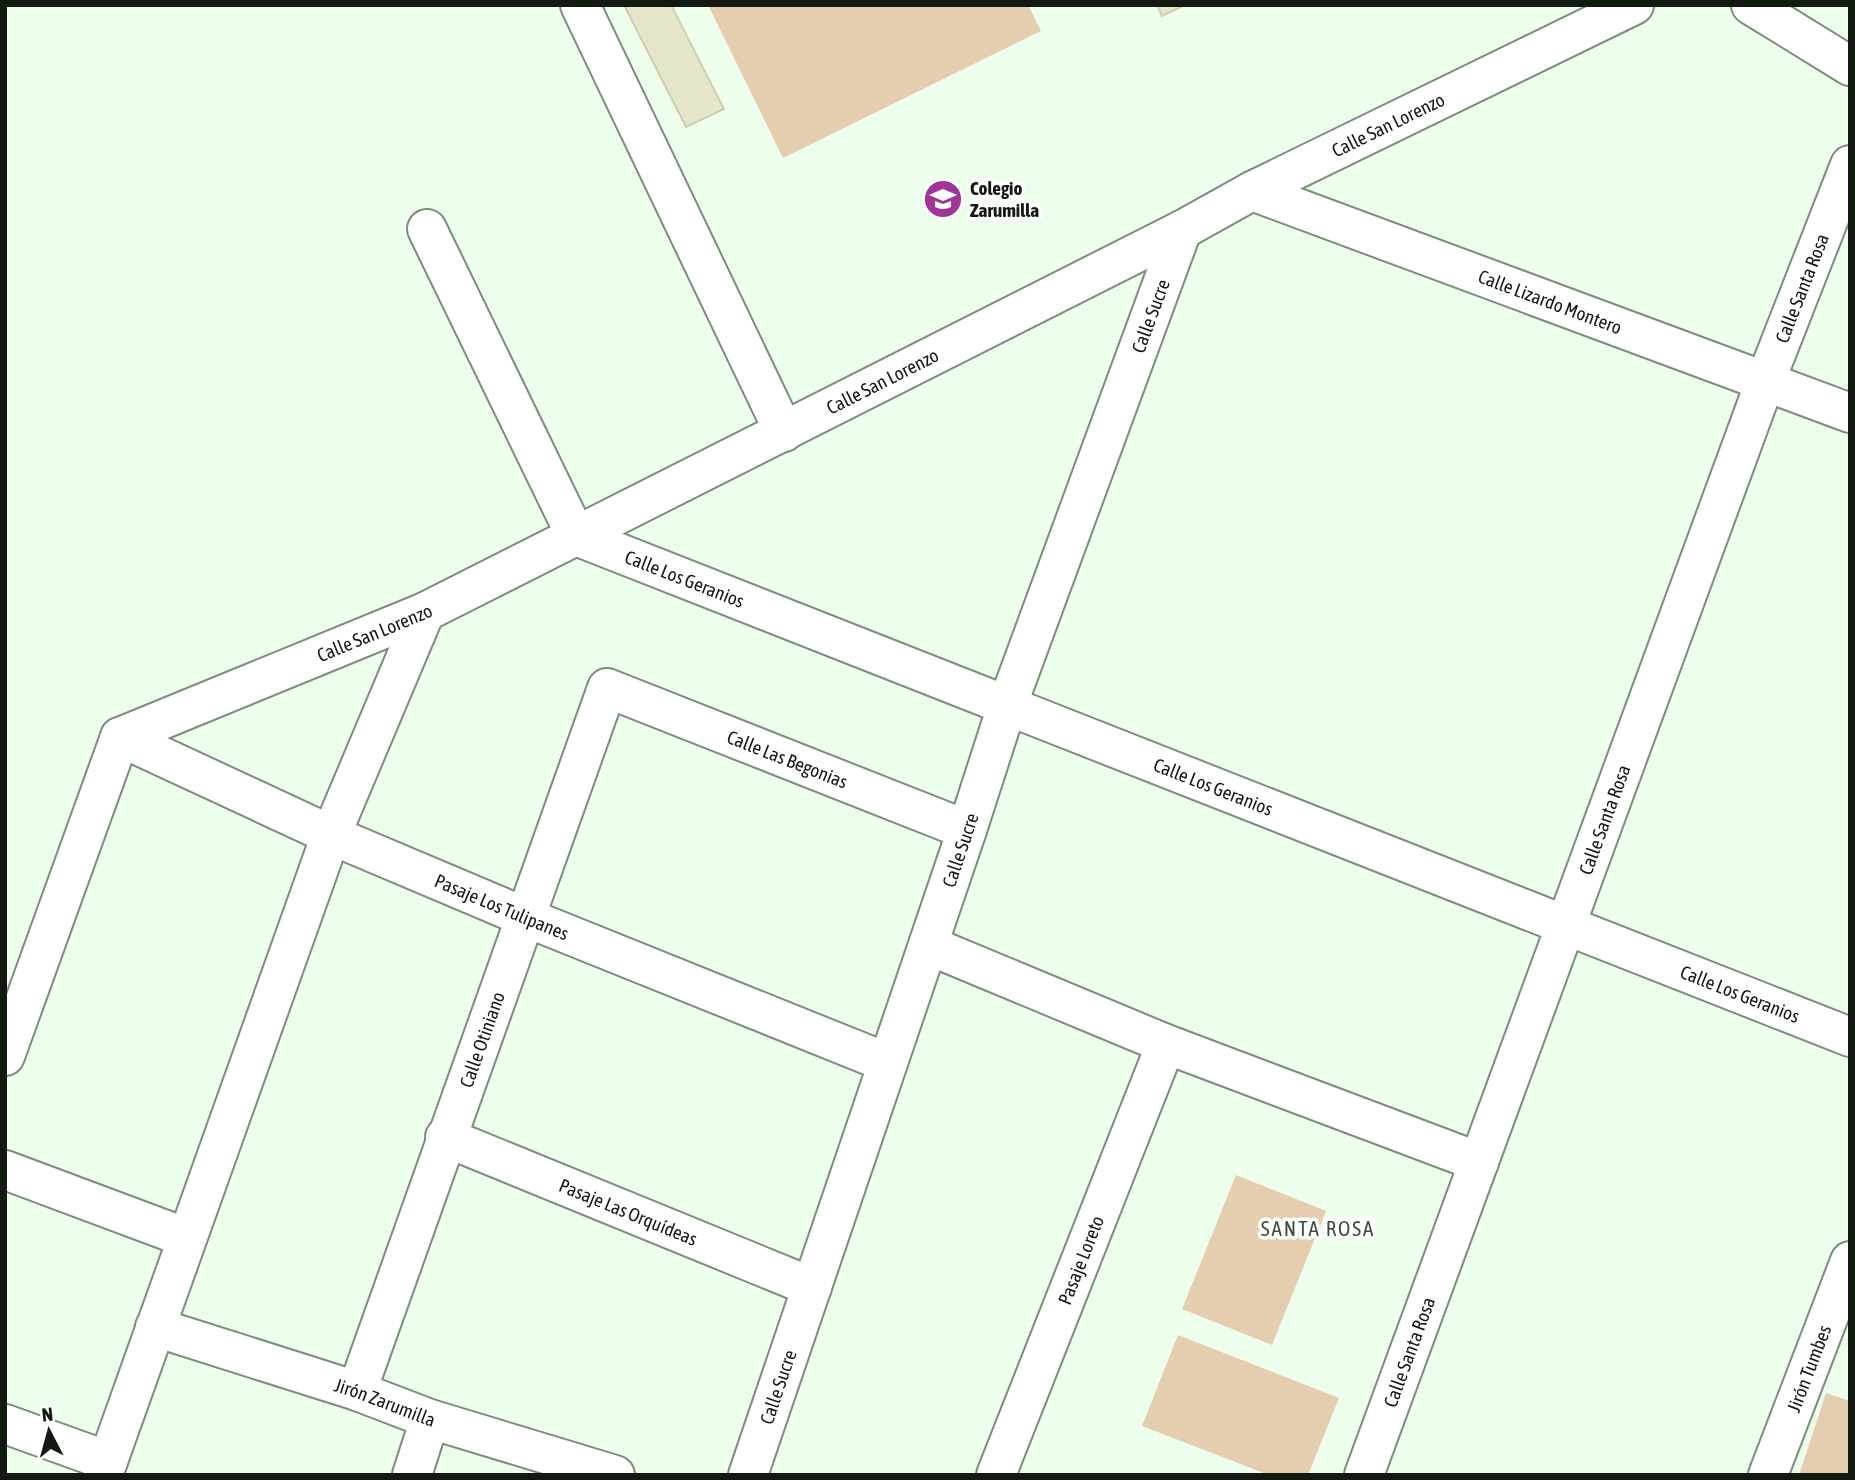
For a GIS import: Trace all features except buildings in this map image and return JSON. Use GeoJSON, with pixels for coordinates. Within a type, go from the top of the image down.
{"type":"FeatureCollection","features":[{"type":"Feature","properties":{"kind":"street"},"geometry":{"type":"LineString","coordinates":[[580,5],[784,432]]}},
{"type":"Feature","properties":{"kind":"street","name":"Calle San Lorenzo"},"geometry":{"type":"LineString","coordinates":[[120,737],[425,612],[1182,230],[1252,191],[1634,5]]}},
{"type":"Feature","properties":{"kind":"street"},"geometry":{"type":"LineString","coordinates":[[1751,5],[1850,66]]}},
{"type":"Feature","properties":{"kind":"street","name":"Calle Santa Rosa"},"geometry":{"type":"LineString","coordinates":[[1364,1475],[1765,382],[1850,165]]}},
{"type":"Feature","properties":{"kind":"street","name":"Calle Lizardo Montero"},"geometry":{"type":"LineString","coordinates":[[1252,191],[1850,414]]}},
{"type":"Feature","properties":{"kind":"street"},"geometry":{"type":"LineString","coordinates":[[427,229],[576,536]]}},
{"type":"Feature","properties":{"kind":"street","name":"Calle Sucre"},"geometry":{"type":"LineString","coordinates":[[748,1475],[1007,706],[1182,230]]}},
{"type":"Feature","properties":{"kind":"street","name":"Calle Los Geranios"},"geometry":{"type":"LineString","coordinates":[[576,536],[1850,1037]]}},
{"type":"Feature","properties":{"kind":"street"},"geometry":{"type":"LineString","coordinates":[[5,1424],[105,1468],[331,835],[425,612]]}},
{"type":"Feature","properties":{"kind":"street","name":"Calle Las Begonias"},"geometry":{"type":"LineString","coordinates":[[607,688],[967,830]]}},
{"type":"Feature","properties":{"kind":"street","name":"Calle Otiniano"},"geometry":{"type":"LineString","coordinates":[[357,1391],[445,1137],[607,688]]}},
{"type":"Feature","properties":{"kind":"street"},"geometry":{"type":"LineString","coordinates":[[5,1056],[120,737]]}},
{"type":"Feature","properties":{"kind":"street","name":"Pasaje Los Tulipanes"},"geometry":{"type":"LineString","coordinates":[[120,737],[331,835],[524,917],[888,1063]]}},
{"type":"Feature","properties":{"kind":"street"},"geometry":{"type":"LineString","coordinates":[[928,946],[1166,1044],[1479,1162]]}},
{"type":"Feature","properties":{"kind":"street","name":"Pasaje Loreto"},"geometry":{"type":"LineString","coordinates":[[996,1475],[1166,1044]]}},
{"type":"Feature","properties":{"kind":"street","name":"Pasaje Las Orquídeas"},"geometry":{"type":"LineString","coordinates":[[445,1137],[812,1287]]}},
{"type":"Feature","properties":{"kind":"street"},"geometry":{"type":"LineString","coordinates":[[5,1170],[187,1238]]}},
{"type":"Feature","properties":{"kind":"street","name":"Jirón Tumbes"},"geometry":{"type":"LineString","coordinates":[[1768,1475],[1850,1261]]}},
{"type":"Feature","properties":{"kind":"street","name":"Jirón Zarumilla"},"geometry":{"type":"LineString","coordinates":[[155,1327],[357,1391],[430,1419],[615,1475]]}},
{"type":"Feature","properties":{"kind":"street"},"geometry":{"type":"LineString","coordinates":[[412,1475],[430,1419]]}},
{"type":"Feature","properties":{"kind":"shaded area"},"geometry":{"type":"Polygon","coordinates":[[[708,5],[1028,5],[1041,31],[783,158],[708,5]]]}},
{"type":"Feature","properties":{"kind":"shaded area"},"geometry":{"type":"Polygon","coordinates":[[[1236,1175],[1326,1211],[1272,1345],[1182,1309],[1236,1175]]]}},
{"type":"Feature","properties":{"kind":"shaded area"},"geometry":{"type":"Polygon","coordinates":[[[1178,1335],[1339,1398],[1308,1475],[1269,1475],[1142,1426],[1178,1335]]]}},
{"type":"Feature","properties":{"kind":"shaded area"},"geometry":{"type":"Polygon","coordinates":[[[1826,1393],[1850,1401],[1850,1475],[1799,1475],[1826,1393]]]}},
{"type":"Feature","properties":{"kind":"place","name":"Colegio Zarumilla"},"geometry":{"type":"Point","coordinates":[943,199]}},
{"type":"Feature","properties":{"kind":"district","name":"SANTA ROSA"},"geometry":{"type":"Point","coordinates":[1318,1229]}}]}
